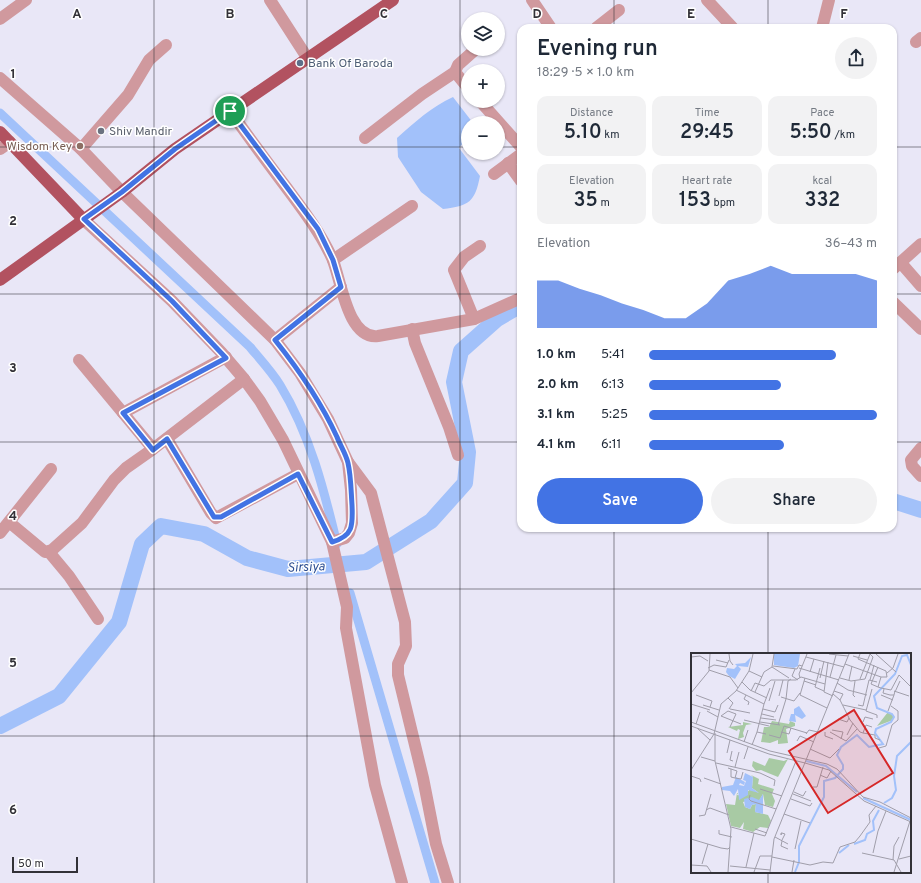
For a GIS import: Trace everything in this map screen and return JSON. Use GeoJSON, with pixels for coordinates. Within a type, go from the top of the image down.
{"type":"FeatureCollection","features":[{"type":"Feature","properties":{"kind":"main road"},"geometry":{"type":"LineString","coordinates":[[0,280],[122,192],[175,149],[392,0]]}},
{"type":"Feature","properties":{"kind":"main road"},"geometry":{"type":"LineString","coordinates":[[0,132],[88,217]]}},
{"type":"Feature","properties":{"kind":"street"},"geometry":{"type":"LineString","coordinates":[[0,19],[26,0]]}},
{"type":"Feature","properties":{"kind":"street"},"geometry":{"type":"LineString","coordinates":[[270,0],[308,59]]}},
{"type":"Feature","properties":{"kind":"street"},"geometry":{"type":"LineString","coordinates":[[532,0],[548,24]]}},
{"type":"Feature","properties":{"kind":"street"},"geometry":{"type":"LineString","coordinates":[[707,0],[729,24]]}},
{"type":"Feature","properties":{"kind":"street"},"geometry":{"type":"LineString","coordinates":[[823,24],[829,0]]}},
{"type":"Feature","properties":{"kind":"street"},"geometry":{"type":"LineString","coordinates":[[601,24],[619,10]]}},
{"type":"Feature","properties":{"kind":"street"},"geometry":{"type":"LineString","coordinates":[[81,148],[128,95],[149,60],[166,45]]}},
{"type":"Feature","properties":{"kind":"street"},"geometry":{"type":"LineString","coordinates":[[365,138],[422,94],[455,72],[458,65],[468,56]]}},
{"type":"Feature","properties":{"kind":"street"},"geometry":{"type":"LineString","coordinates":[[455,72],[461,79]]}},
{"type":"Feature","properties":{"kind":"street"},"geometry":{"type":"LineString","coordinates":[[0,78],[81,148],[122,192],[275,340],[300,372],[328,419],[348,462],[371,493],[405,622],[406,646],[398,664],[398,674],[423,778],[436,844],[448,883]]}},
{"type":"Feature","properties":{"kind":"street"},"geometry":{"type":"LineString","coordinates":[[486,108],[517,142]]}},
{"type":"Feature","properties":{"kind":"street"},"geometry":{"type":"LineString","coordinates":[[230,111],[318,229],[333,260],[341,287],[357,327],[367,335],[372,336],[474,319],[517,300]]}},
{"type":"Feature","properties":{"kind":"street"},"geometry":{"type":"LineString","coordinates":[[0,149],[10,142]]}},
{"type":"Feature","properties":{"kind":"street"},"geometry":{"type":"LineString","coordinates":[[494,174],[517,157]]}},
{"type":"Feature","properties":{"kind":"street"},"geometry":{"type":"LineString","coordinates":[[508,164],[517,176]]}},
{"type":"Feature","properties":{"kind":"street"},"geometry":{"type":"LineString","coordinates":[[333,260],[412,206]]}},
{"type":"Feature","properties":{"kind":"street"},"geometry":{"type":"LineString","coordinates":[[88,217],[172,301],[244,379],[283,440],[298,474],[336,541],[347,607],[346,628],[375,785],[402,883]]}},
{"type":"Feature","properties":{"kind":"street"},"geometry":{"type":"LineString","coordinates":[[921,244],[897,266],[921,286]]}},
{"type":"Feature","properties":{"kind":"street"},"geometry":{"type":"LineString","coordinates":[[474,319],[454,270],[464,257],[480,246]]}},
{"type":"Feature","properties":{"kind":"street"},"geometry":{"type":"LineString","coordinates":[[275,340],[341,287]]}},
{"type":"Feature","properties":{"kind":"street"},"geometry":{"type":"LineString","coordinates":[[897,306],[921,329]]}},
{"type":"Feature","properties":{"kind":"street"},"geometry":{"type":"LineString","coordinates":[[412,329],[458,455]]}},
{"type":"Feature","properties":{"kind":"street"},"geometry":{"type":"LineString","coordinates":[[123,413],[226,358]]}},
{"type":"Feature","properties":{"kind":"street"},"geometry":{"type":"LineString","coordinates":[[80,360],[153,450]]}},
{"type":"Feature","properties":{"kind":"street"},"geometry":{"type":"LineString","coordinates":[[49,552],[82,523],[114,480],[126,468],[153,450],[244,379]]}},
{"type":"Feature","properties":{"kind":"street"},"geometry":{"type":"LineString","coordinates":[[167,439],[211,513],[216,518],[298,474]]}},
{"type":"Feature","properties":{"kind":"street"},"geometry":{"type":"LineString","coordinates":[[921,448],[911,460],[912,466],[921,476]]}},
{"type":"Feature","properties":{"kind":"street"},"geometry":{"type":"LineString","coordinates":[[336,541],[349,534],[352,523],[348,462]]}},
{"type":"Feature","properties":{"kind":"street"},"geometry":{"type":"LineString","coordinates":[[0,534],[51,469]]}},
{"type":"Feature","properties":{"kind":"street"},"geometry":{"type":"LineString","coordinates":[[9,522],[45,552],[49,552],[69,576],[98,619]]}},
{"type":"Feature","properties":{"kind":"water"},"geometry":{"type":"Polygon","coordinates":[[[453,97],[468,116],[461,116],[461,146],[459,148],[461,151],[461,160],[468,160],[480,176],[476,192],[469,201],[459,206],[443,209],[421,192],[398,157],[397,138],[430,110],[453,97]]]}},
{"type":"Feature","properties":{"kind":"waterway"},"geometry":{"type":"LineString","coordinates":[[0,113],[250,347],[270,370],[291,404],[308,443],[327,503],[337,544]]}},
{"type":"Feature","properties":{"kind":"waterway","name":"Sirsiya"},"geometry":{"type":"LineString","coordinates":[[0,726],[59,696],[119,622],[142,544],[161,526],[204,534],[247,558],[288,569],[366,562],[431,521],[465,483],[468,452],[454,382],[461,351],[497,319],[517,307]]}},
{"type":"Feature","properties":{"kind":"waterway","name":"Sirsiya"},"geometry":{"type":"LineString","coordinates":[[897,502],[921,510]]}},
{"type":"Feature","properties":{"kind":"waterway"},"geometry":{"type":"LineString","coordinates":[[350,593],[435,883]]}},
{"type":"Feature","properties":{"kind":"place","name":"Bank Of Baroda"},"geometry":{"type":"Point","coordinates":[300,63]}},
{"type":"Feature","properties":{"kind":"place","name":"Shiv Mandir"},"geometry":{"type":"Point","coordinates":[101,131]}},
{"type":"Feature","properties":{"kind":"place","name":"Wisdom Key"},"geometry":{"type":"Point","coordinates":[80,146]}},
{"type":"Feature","properties":{"kind":"route"},"geometry":{"type":"LineString","coordinates":[[230,111],[318,229],[333,260],[341,287],[275,340],[300,372],[328,419],[348,462],[352,511],[351,528],[349,534],[345,538],[332,542],[298,474],[221,517],[214,517],[167,439],[153,450],[123,413],[226,358],[172,301],[84,219],[122,192],[175,149],[230,111]]}}]}
